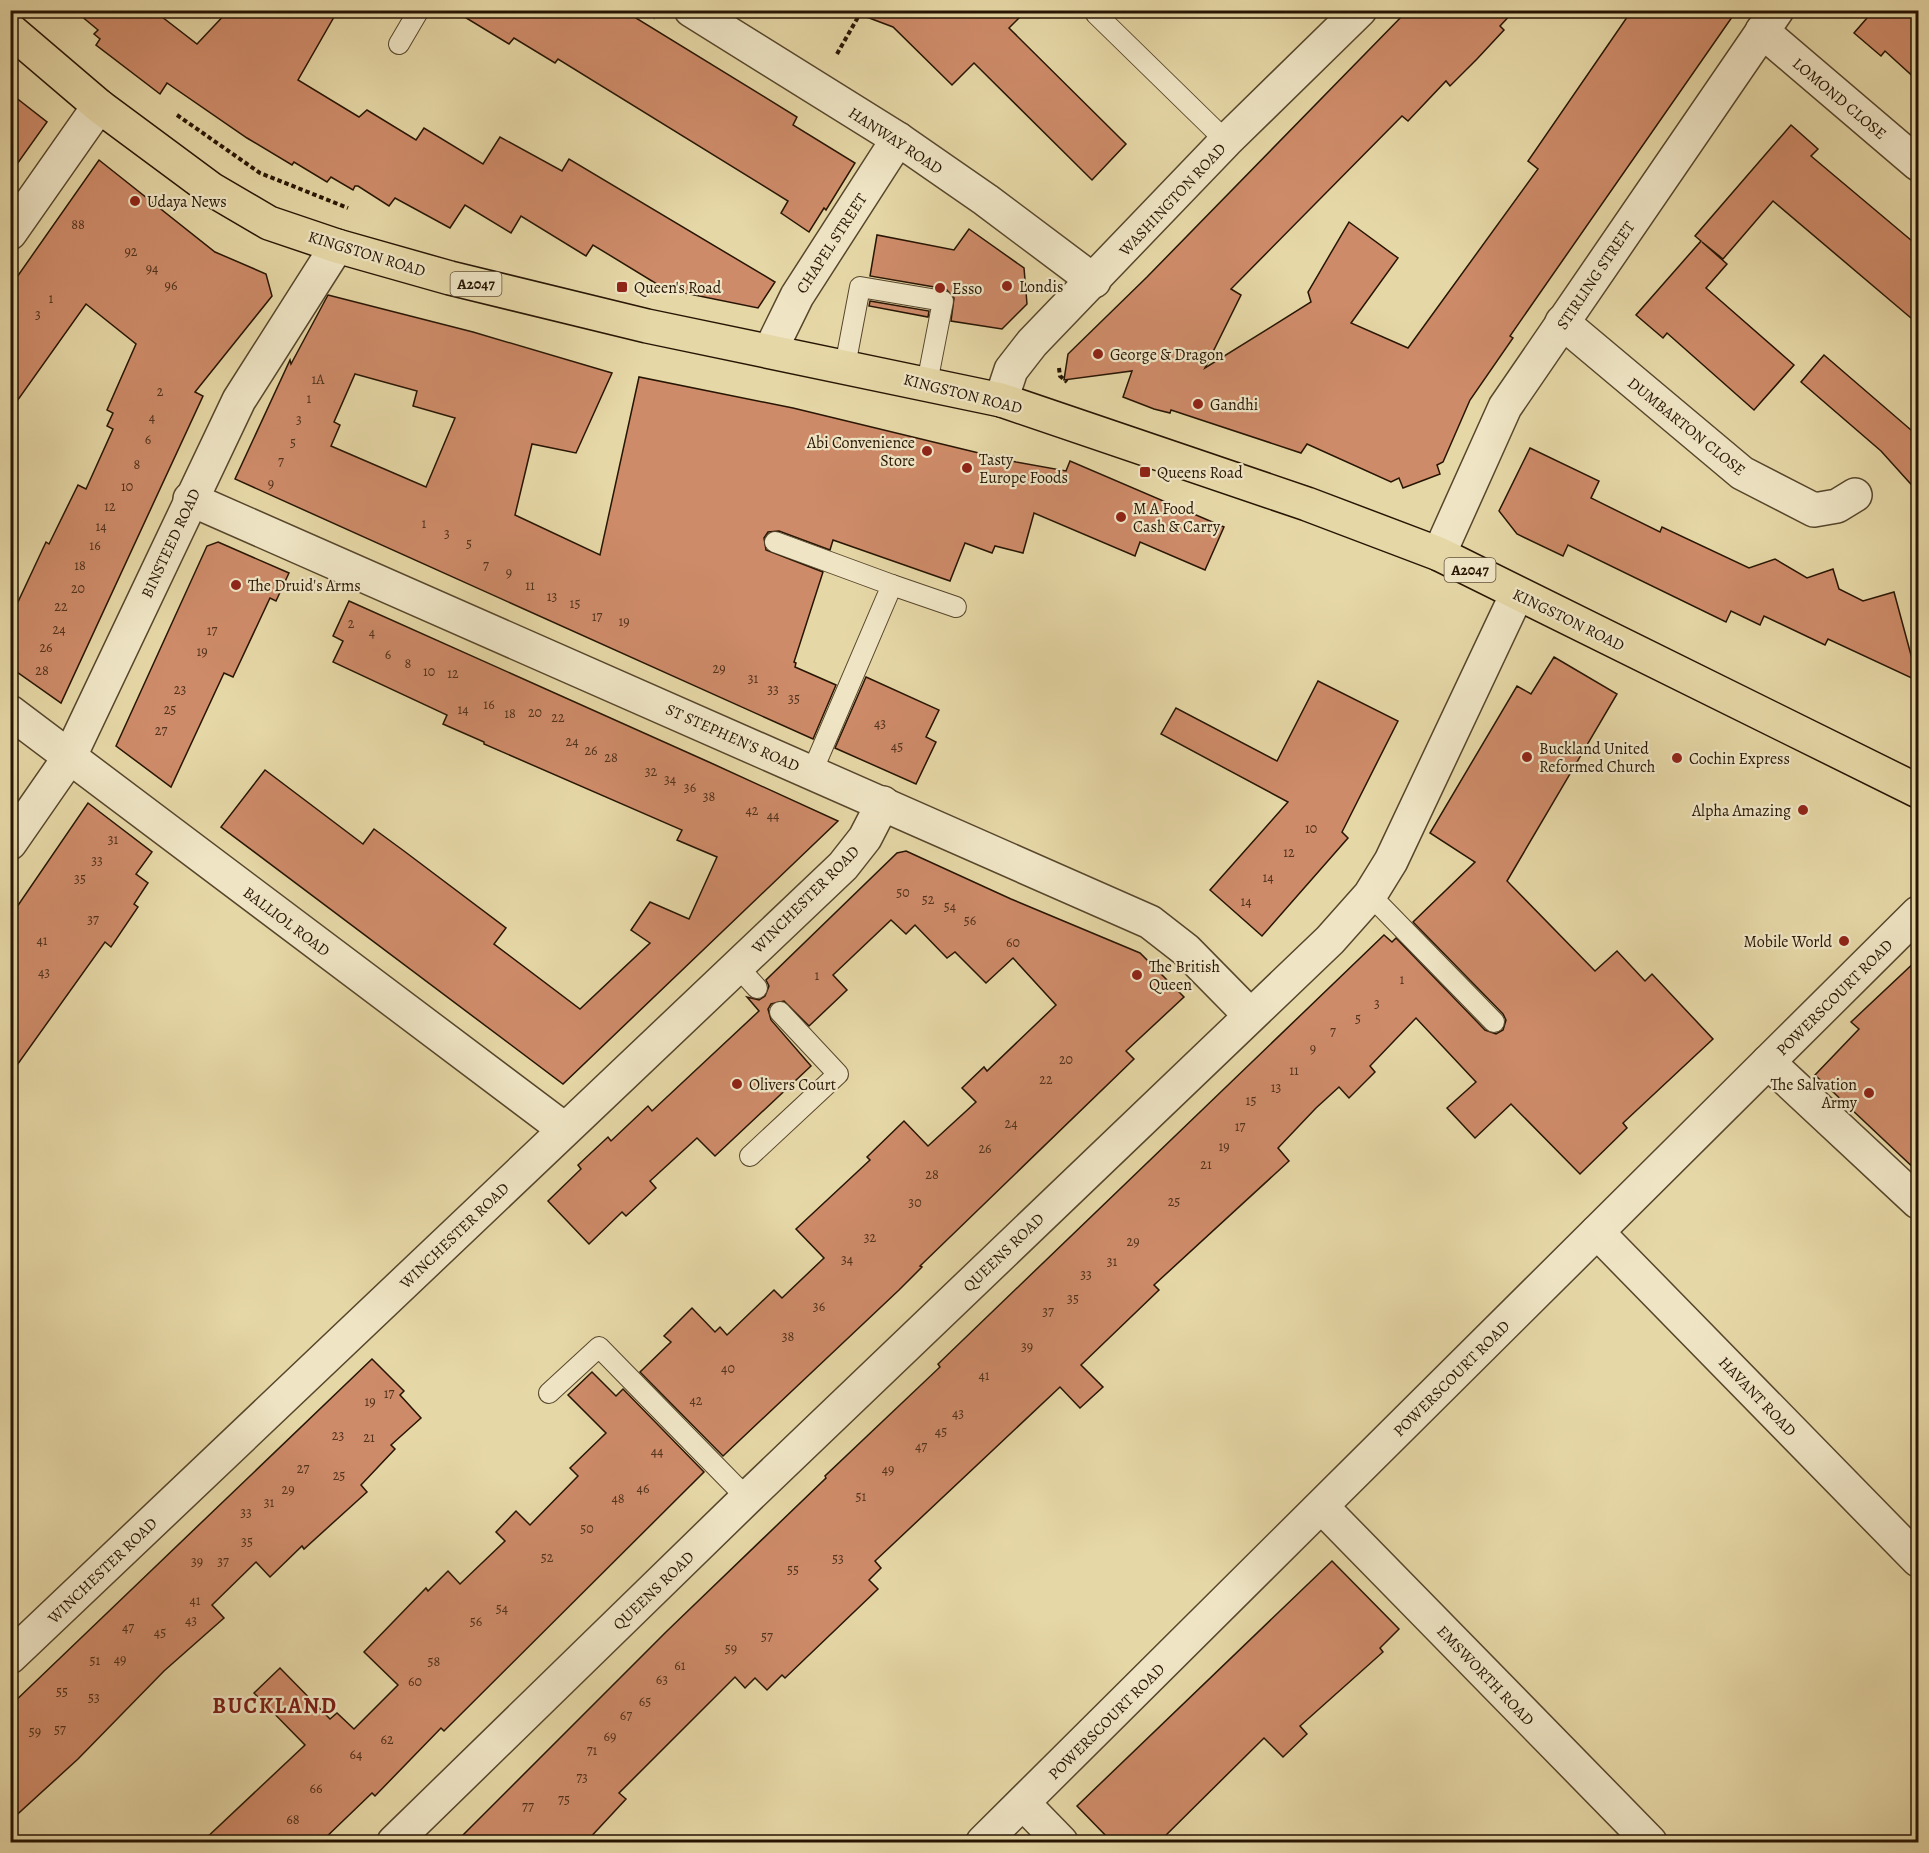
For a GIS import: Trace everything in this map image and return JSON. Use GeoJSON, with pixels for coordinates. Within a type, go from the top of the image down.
{"type":"FeatureCollection","features":[{"type":"Feature","properties":{"kind":"main road","name":"KINGSTON ROAD"},"geometry":{"type":"LineString","coordinates":[[10,30],[99,106],[211,189],[269,223],[338,246],[450,278],[635,323],[1001,400],[1307,504],[1439,554],[1918,791]]}},
{"type":"Feature","properties":{"kind":"street","name":"HANWAY ROAD"},"geometry":{"type":"LineString","coordinates":[[691,10],[898,139],[986,200],[1094,281]]}},
{"type":"Feature","properties":{"kind":"street","name":"WASHINGTON ROAD"},"geometry":{"type":"LineString","coordinates":[[1001,400],[1011,370],[1032,343],[1226,141],[1360,10]]}},
{"type":"Feature","properties":{"kind":"street","name":"LOMOND CLOSE"},"geometry":{"type":"LineString","coordinates":[[1770,21],[1918,164]]}},
{"type":"Feature","properties":{"kind":"street","name":"STIRLING STREET"},"geometry":{"type":"LineString","coordinates":[[1439,554],[1505,407],[1770,21]]}},
{"type":"Feature","properties":{"kind":"street"},"geometry":{"type":"LineString","coordinates":[[10,233],[99,106]]}},
{"type":"Feature","properties":{"kind":"street","name":"CHAPEL STREET"},"geometry":{"type":"LineString","coordinates":[[770,351],[797,296],[898,139]]}},
{"type":"Feature","properties":{"kind":"street","name":"BINSTEED ROAD"},"geometry":{"type":"LineString","coordinates":[[10,843],[69,758],[239,400],[338,246]]}},
{"type":"Feature","properties":{"kind":"street","name":"DUMBARTON CLOSE"},"geometry":{"type":"LineString","coordinates":[[1562,322],[1742,473],[1814,510],[1837,506],[1855,495]]}},
{"type":"Feature","properties":{"kind":"street","name":"ST STEPHEN'S ROAD"},"geometry":{"type":"LineString","coordinates":[[190,499],[883,802],[1150,922],[1186,950],[1250,1015]]}},
{"type":"Feature","properties":{"kind":"street","name":"QUEENS ROAD"},"geometry":{"type":"LineString","coordinates":[[394,1842],[747,1498],[1330,940],[1370,895],[1391,861],[1517,594]]}},
{"type":"Feature","properties":{"kind":"street","name":"BALLIOL ROAD"},"geometry":{"type":"LineString","coordinates":[[10,712],[564,1129]]}},
{"type":"Feature","properties":{"kind":"street","name":"WINCHESTER ROAD"},"geometry":{"type":"LineString","coordinates":[[10,1657],[564,1129],[747,977],[865,838],[883,802]]}},
{"type":"Feature","properties":{"kind":"street","name":"POWERSCOURT ROAD"},"geometry":{"type":"LineString","coordinates":[[983,1842],[1918,914]]}},
{"type":"Feature","properties":{"kind":"street"},"geometry":{"type":"LineString","coordinates":[[1767,1062],[1918,1202]]}},
{"type":"Feature","properties":{"kind":"street","name":"HAVANT ROAD"},"geometry":{"type":"LineString","coordinates":[[1597,1232],[1918,1560]]}},
{"type":"Feature","properties":{"kind":"street","name":"EMSWORTH ROAD"},"geometry":{"type":"LineString","coordinates":[[1322,1507],[1650,1842]]}},
{"type":"Feature","properties":{"kind":"street"},"geometry":{"type":"LineString","coordinates":[[1023,1803],[1061,1842]]}},
{"type":"Feature","properties":{"kind":"lane"},"geometry":{"type":"LineString","coordinates":[[399,44],[419,10]]}},
{"type":"Feature","properties":{"kind":"lane"},"geometry":{"type":"LineString","coordinates":[[1096,14],[1226,141]]}},
{"type":"Feature","properties":{"kind":"lane"},"geometry":{"type":"LineString","coordinates":[[845,366],[860,287],[943,301],[927,383]]}},
{"type":"Feature","properties":{"kind":"lane"},"geometry":{"type":"LineString","coordinates":[[775,542],[956,607]]}},
{"type":"Feature","properties":{"kind":"lane"},"geometry":{"type":"LineString","coordinates":[[812,772],[892,585]]}},
{"type":"Feature","properties":{"kind":"lane"},"geometry":{"type":"LineString","coordinates":[[1370,895],[1494,1022]]}},
{"type":"Feature","properties":{"kind":"lane"},"geometry":{"type":"LineString","coordinates":[[750,1156],[838,1074],[780,1012]]}},
{"type":"Feature","properties":{"kind":"lane"},"geometry":{"type":"LineString","coordinates":[[549,1393],[599,1347],[747,1498]]}},
{"type":"Feature","properties":{"kind":"path"},"geometry":{"type":"LineString","coordinates":[[837,54],[861,10]]}},
{"type":"Feature","properties":{"kind":"path"},"geometry":{"type":"LineString","coordinates":[[176,114],[260,172],[350,209]]}},
{"type":"Feature","properties":{"kind":"path"},"geometry":{"type":"LineString","coordinates":[[1058,361],[1060,376],[1071,385]]}},
{"type":"Feature","properties":{"kind":"building"},"geometry":{"type":"Polygon","coordinates":[[[74,10],[153,10],[197,44],[229,10],[338,10],[298,80],[359,117],[367,110],[416,140],[424,128],[483,164],[500,137],[562,171],[569,159],[775,282],[758,308],[665,289],[593,245],[586,256],[521,216],[511,233],[465,205],[450,228],[395,198],[389,206],[358,186],[355,186],[353,190],[331,177],[327,182],[294,162],[292,165],[247,138],[167,83],[160,94],[96,45],[100,39],[94,34],[98,30],[74,10]]]}},
{"type":"Feature","properties":{"kind":"building"},"geometry":{"type":"Polygon","coordinates":[[[453,10],[623,10],[797,117],[793,125],[855,163],[826,210],[824,208],[809,232],[781,213],[788,201],[558,59],[555,63],[514,38],[509,44],[453,10]]]}},
{"type":"Feature","properties":{"kind":"building"},"geometry":{"type":"Polygon","coordinates":[[[857,10],[1027,10],[1009,28],[1126,144],[1092,180],[974,63],[952,85],[893,27],[856,13],[857,10]]]}},
{"type":"Feature","properties":{"kind":"building"},"geometry":{"type":"Polygon","coordinates":[[[1408,10],[1515,10],[1500,26],[1504,30],[1450,86],[1446,81],[1408,121],[1402,116],[1231,289],[1241,295],[1205,368],[1311,302],[1308,292],[1349,222],[1398,258],[1351,323],[1408,348],[1538,169],[1528,161],[1632,10],[1737,10],[1510,336],[1513,338],[1470,400],[1443,462],[1437,465],[1440,474],[1403,488],[1399,478],[1391,482],[1307,444],[1301,453],[1171,410],[1170,413],[1154,409],[1123,397],[1132,371],[1064,380],[1068,354],[1147,277],[1408,10]]]}},
{"type":"Feature","properties":{"kind":"building"},"geometry":{"type":"Polygon","coordinates":[[[1874,10],[1918,10],[1918,81],[1885,51],[1881,56],[1854,33],[1874,10]]]}},
{"type":"Feature","properties":{"kind":"building"},"geometry":{"type":"Polygon","coordinates":[[[10,93],[47,122],[10,174],[10,93]]]}},
{"type":"Feature","properties":{"kind":"building"},"geometry":{"type":"Polygon","coordinates":[[[1791,125],[1818,149],[1811,156],[1918,246],[1918,324],[1773,201],[1723,259],[1702,242],[1727,264],[1706,288],[1794,365],[1754,410],[1667,333],[1663,338],[1636,315],[1701,241],[1695,236],[1791,125]]]}},
{"type":"Feature","properties":{"kind":"building"},"geometry":{"type":"Polygon","coordinates":[[[99,160],[215,252],[266,274],[272,296],[195,392],[203,396],[61,703],[10,667],[10,619],[46,542],[49,544],[78,485],[86,489],[113,429],[107,426],[113,413],[107,410],[136,344],[86,304],[10,411],[10,287],[99,160]]]}},
{"type":"Feature","properties":{"kind":"building"},"geometry":{"type":"Polygon","coordinates":[[[969,229],[1024,268],[1027,304],[1002,329],[951,321],[954,298],[946,289],[870,276],[877,235],[954,250],[969,229]]]}},
{"type":"Feature","properties":{"kind":"building"},"geometry":{"type":"Polygon","coordinates":[[[328,295],[473,332],[612,373],[576,453],[532,444],[515,515],[600,555],[639,377],[793,408],[1016,462],[1066,471],[1070,461],[1224,527],[1205,570],[1140,542],[1135,556],[1034,513],[1023,553],[995,546],[992,553],[965,543],[950,581],[833,540],[830,550],[779,531],[768,532],[764,538],[766,550],[823,572],[794,662],[795,667],[836,685],[813,739],[235,479],[290,360],[291,364],[328,295]],[[355,374],[334,422],[340,425],[331,446],[426,487],[455,418],[413,406],[417,391],[355,374]]]}},
{"type":"Feature","properties":{"kind":"building"},"geometry":{"type":"Polygon","coordinates":[[[870,301],[929,311],[928,317],[869,306],[870,301]]]}},
{"type":"Feature","properties":{"kind":"building"},"geometry":{"type":"Polygon","coordinates":[[[1824,355],[1918,436],[1918,492],[1881,451],[1801,382],[1824,355]]]}},
{"type":"Feature","properties":{"kind":"building"},"geometry":{"type":"Polygon","coordinates":[[[1530,448],[1599,481],[1591,498],[1660,532],[1662,527],[1749,568],[1775,559],[1807,578],[1833,569],[1839,589],[1863,601],[1894,592],[1918,681],[1828,639],[1825,645],[1764,616],[1760,625],[1731,611],[1726,622],[1568,545],[1563,556],[1517,534],[1499,511],[1530,448]]]}},
{"type":"Feature","properties":{"kind":"building"},"geometry":{"type":"Polygon","coordinates":[[[218,542],[289,573],[276,601],[270,598],[233,677],[224,673],[171,787],[116,746],[207,546],[218,542]]]}},
{"type":"Feature","properties":{"kind":"building"},"geometry":{"type":"Polygon","coordinates":[[[349,601],[838,821],[563,1084],[221,827],[265,770],[363,844],[374,829],[506,928],[494,944],[580,1009],[650,943],[631,930],[650,902],[689,919],[717,857],[677,840],[682,830],[484,744],[443,724],[447,715],[333,662],[343,641],[333,636],[349,601]]]}},
{"type":"Feature","properties":{"kind":"building"},"geometry":{"type":"Polygon","coordinates":[[[1554,657],[1617,694],[1507,881],[1595,971],[1617,951],[1645,981],[1652,974],[1713,1039],[1623,1123],[1627,1128],[1580,1174],[1511,1104],[1475,1138],[1447,1108],[1476,1082],[1416,1018],[1370,1066],[1375,1072],[1349,1098],[1339,1087],[1316,1108],[1278,1148],[1289,1161],[1154,1285],[1159,1290],[1081,1365],[1103,1387],[1080,1408],[1060,1387],[875,1561],[881,1568],[869,1580],[878,1589],[785,1678],[782,1675],[767,1690],[755,1678],[745,1688],[735,1677],[619,1793],[626,1799],[586,1842],[456,1842],[667,1631],[940,1367],[938,1364],[1384,935],[1392,942],[1396,938],[1485,1030],[1496,1034],[1503,1030],[1506,1020],[1503,1014],[1413,922],[1475,862],[1430,833],[1517,686],[1531,694],[1554,657]]]}},
{"type":"Feature","properties":{"kind":"building"},"geometry":{"type":"Polygon","coordinates":[[[866,677],[939,710],[926,737],[936,742],[916,784],[835,748],[866,677]]]}},
{"type":"Feature","properties":{"kind":"building"},"geometry":{"type":"Polygon","coordinates":[[[1318,681],[1398,721],[1342,832],[1348,838],[1262,936],[1210,890],[1288,802],[1161,734],[1176,708],[1277,761],[1318,681]]]}},
{"type":"Feature","properties":{"kind":"building"},"geometry":{"type":"Polygon","coordinates":[[[88,803],[152,852],[136,874],[148,883],[134,904],[138,907],[111,947],[105,942],[10,1075],[10,917],[88,803]]]}},
{"type":"Feature","properties":{"kind":"building"},"geometry":{"type":"Polygon","coordinates":[[[906,851],[1011,899],[1140,953],[1184,997],[1126,1051],[1134,1059],[920,1266],[922,1267],[899,1290],[723,1456],[640,1372],[671,1342],[664,1336],[692,1308],[715,1332],[720,1327],[727,1335],[774,1290],[782,1298],[824,1258],[796,1229],[870,1160],[867,1157],[904,1121],[928,1146],[976,1102],[962,1088],[984,1067],[987,1071],[1056,1005],[1013,958],[986,983],[955,952],[947,958],[915,925],[906,934],[891,920],[833,975],[847,990],[809,1026],[784,1001],[771,1004],[768,1009],[771,1020],[811,1066],[715,1156],[697,1138],[650,1181],[656,1188],[626,1216],[622,1212],[589,1244],[548,1201],[581,1169],[578,1165],[608,1137],[611,1141],[648,1106],[652,1111],[759,1011],[747,997],[759,1000],[765,996],[769,986],[766,980],[897,853],[906,851]]]}},
{"type":"Feature","properties":{"kind":"building"},"geometry":{"type":"Polygon","coordinates":[[[1918,959],[1918,1172],[1815,1075],[1859,1029],[1851,1022],[1918,959]]]}},
{"type":"Feature","properties":{"kind":"building"},"geometry":{"type":"Polygon","coordinates":[[[372,1359],[404,1391],[400,1395],[421,1418],[391,1445],[395,1449],[361,1485],[367,1492],[304,1549],[302,1546],[270,1577],[256,1562],[212,1605],[224,1618],[164,1671],[78,1759],[10,1821],[10,1706],[372,1359]]]}},
{"type":"Feature","properties":{"kind":"building"},"geometry":{"type":"Polygon","coordinates":[[[592,1372],[616,1396],[623,1389],[704,1472],[444,1731],[441,1728],[375,1796],[372,1793],[321,1842],[202,1842],[305,1745],[254,1693],[280,1668],[330,1719],[337,1713],[354,1729],[398,1685],[364,1652],[426,1588],[428,1591],[448,1571],[460,1584],[505,1541],[496,1532],[516,1511],[530,1525],[578,1476],[570,1468],[606,1433],[568,1395],[592,1372]]]}},
{"type":"Feature","properties":{"kind":"building"},"geometry":{"type":"Polygon","coordinates":[[[1332,1561],[1399,1629],[1380,1648],[1383,1652],[1300,1726],[1307,1734],[1283,1757],[1264,1738],[1159,1842],[1112,1842],[1077,1806],[1332,1561]]]}},
{"type":"Feature","properties":{"kind":"place","name":"Udaya News"},"geometry":{"type":"Point","coordinates":[135,201]}},
{"type":"Feature","properties":{"kind":"place","name":"Londis"},"geometry":{"type":"Point","coordinates":[1007,286]}},
{"type":"Feature","properties":{"kind":"place","name":"Queen's Road"},"geometry":{"type":"Point","coordinates":[622,287]}},
{"type":"Feature","properties":{"kind":"place","name":"Esso"},"geometry":{"type":"Point","coordinates":[940,288]}},
{"type":"Feature","properties":{"kind":"place","name":"George & Dragon"},"geometry":{"type":"Point","coordinates":[1098,354]}},
{"type":"Feature","properties":{"kind":"place","name":"Gandhi"},"geometry":{"type":"Point","coordinates":[1198,404]}},
{"type":"Feature","properties":{"kind":"place","name":"Abi Convenience Store"},"geometry":{"type":"Point","coordinates":[927,451]}},
{"type":"Feature","properties":{"kind":"place","name":"Tasty Europe Foods"},"geometry":{"type":"Point","coordinates":[967,468]}},
{"type":"Feature","properties":{"kind":"place","name":"Queens Road"},"geometry":{"type":"Point","coordinates":[1145,472]}},
{"type":"Feature","properties":{"kind":"place","name":"M A Food Cash & Carry"},"geometry":{"type":"Point","coordinates":[1121,517]}},
{"type":"Feature","properties":{"kind":"place","name":"The Druid's Arms"},"geometry":{"type":"Point","coordinates":[236,585]}},
{"type":"Feature","properties":{"kind":"place","name":"Buckland United Reformed Church"},"geometry":{"type":"Point","coordinates":[1527,757]}},
{"type":"Feature","properties":{"kind":"place","name":"Cochin Express"},"geometry":{"type":"Point","coordinates":[1677,758]}},
{"type":"Feature","properties":{"kind":"place","name":"Alpha Amazing"},"geometry":{"type":"Point","coordinates":[1803,810]}},
{"type":"Feature","properties":{"kind":"place","name":"Mobile World"},"geometry":{"type":"Point","coordinates":[1844,941]}},
{"type":"Feature","properties":{"kind":"place","name":"The British Queen"},"geometry":{"type":"Point","coordinates":[1137,975]}},
{"type":"Feature","properties":{"kind":"place","name":"Olivers Court"},"geometry":{"type":"Point","coordinates":[737,1084]}},
{"type":"Feature","properties":{"kind":"place","name":"The Salvation Army"},"geometry":{"type":"Point","coordinates":[1869,1093]}},
{"type":"Feature","properties":{"kind":"district","name":"BUCKLAND"},"geometry":{"type":"Point","coordinates":[275,1705]}}]}
